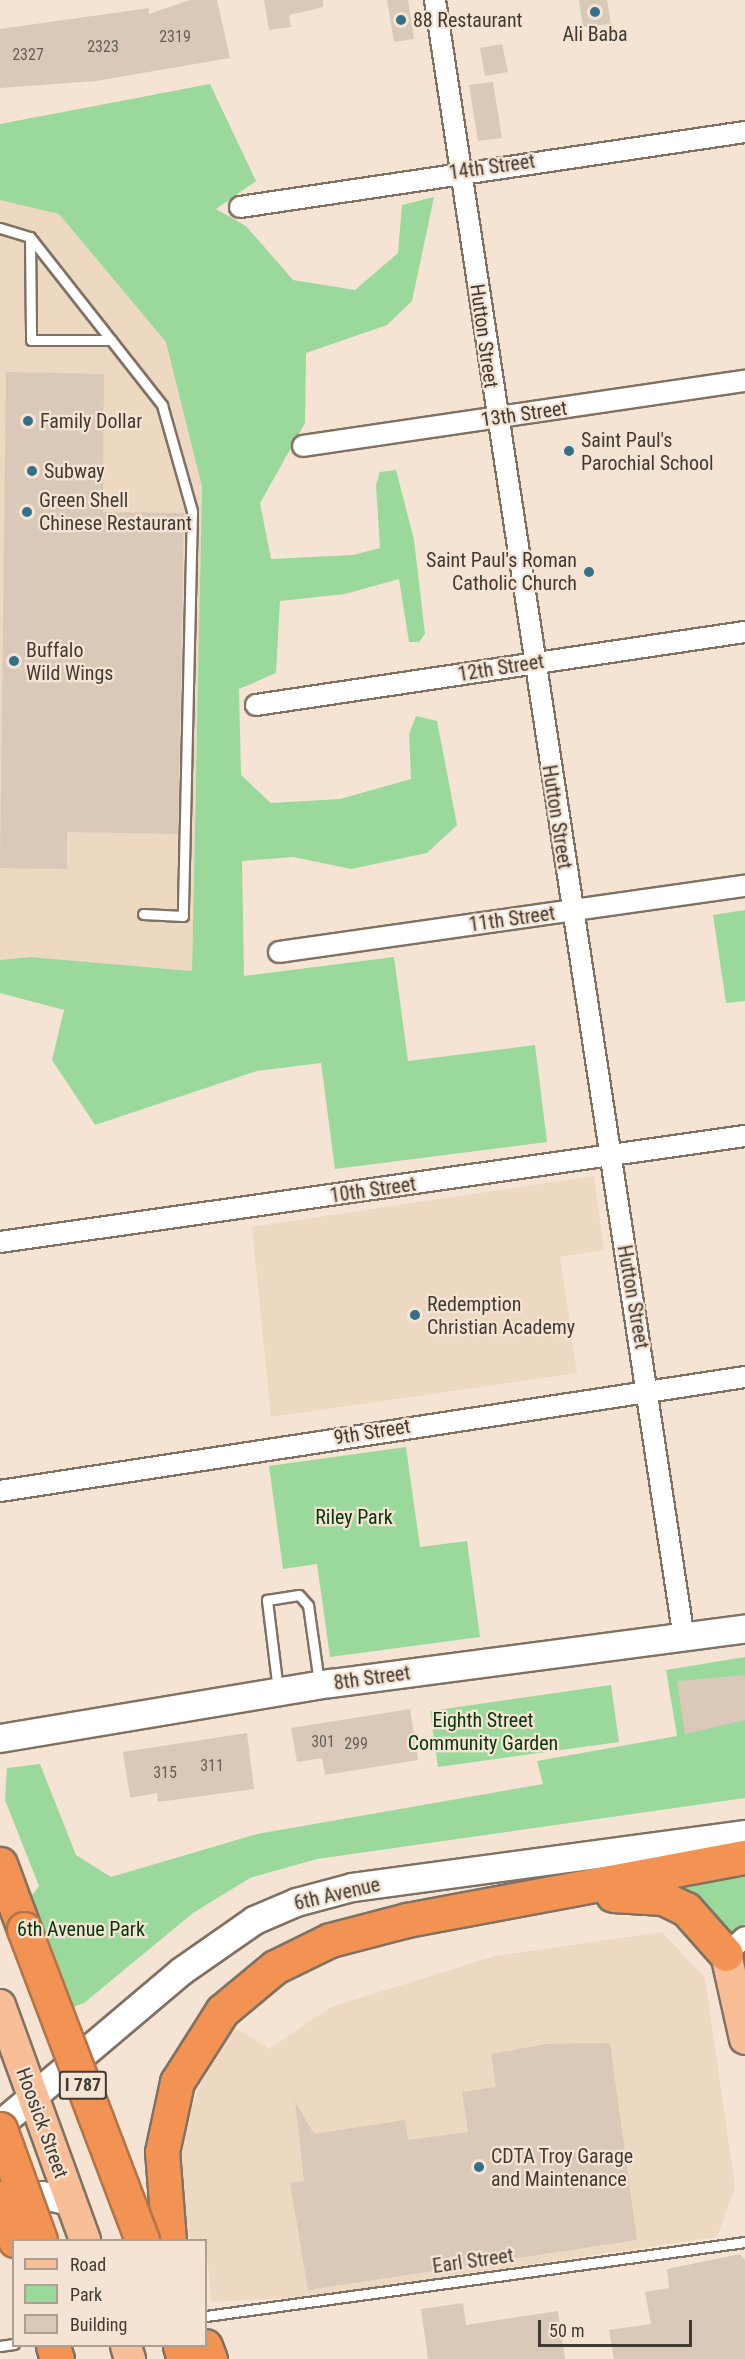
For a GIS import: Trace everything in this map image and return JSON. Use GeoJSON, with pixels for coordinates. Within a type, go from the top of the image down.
{"type":"FeatureCollection","features":[{"type":"Feature","properties":{"kind":"highway"},"geometry":{"type":"LineString","coordinates":[[169,2239],[161,2189],[168,2115],[182,2070],[222,2011],[275,1967],[330,1940],[501,1903],[745,1857]]}},
{"type":"Feature","properties":{"kind":"highway","name":"I 787"},"geometry":{"type":"LineString","coordinates":[[0,1864],[141,2239]]}},
{"type":"Feature","properties":{"kind":"highway"},"geometry":{"type":"LineString","coordinates":[[501,1903],[627,1894],[663,1898],[686,1910],[735,1946]]}},
{"type":"Feature","properties":{"kind":"highway"},"geometry":{"type":"LineString","coordinates":[[0,2129],[39,2239]]}},
{"type":"Feature","properties":{"kind":"highway"},"geometry":{"type":"LineString","coordinates":[[0,2199],[14,2239]]}},
{"type":"Feature","properties":{"kind":"main road","name":"8th Street"},"geometry":{"type":"LineString","coordinates":[[0,1738],[319,1686],[684,1633],[745,1628]]}},
{"type":"Feature","properties":{"kind":"main road","name":"6th Avenue"},"geometry":{"type":"LineString","coordinates":[[0,2124],[31,2095],[181,1971],[254,1920],[296,1902],[352,1887],[745,1834]]}},
{"type":"Feature","properties":{"kind":"main road"},"geometry":{"type":"LineString","coordinates":[[735,1946],[745,2039]]}},
{"type":"Feature","properties":{"kind":"main road","name":"Hoosick Street"},"geometry":{"type":"LineString","coordinates":[[0,2005],[84,2239]]}},
{"type":"Feature","properties":{"kind":"main road"},"geometry":{"type":"LineString","coordinates":[[0,2199],[42,2195],[70,2201]]}},
{"type":"Feature","properties":{"kind":"street","name":"Hutton Street"},"geometry":{"type":"LineString","coordinates":[[435,0],[608,1156],[649,1388],[684,1633]]}},
{"type":"Feature","properties":{"kind":"street","name":"14th Street"},"geometry":{"type":"LineString","coordinates":[[240,207],[461,171],[745,132]]}},
{"type":"Feature","properties":{"kind":"street","name":"13th Street"},"geometry":{"type":"LineString","coordinates":[[303,446],[745,381]]}},
{"type":"Feature","properties":{"kind":"street","name":"12th Street"},"geometry":{"type":"LineString","coordinates":[[256,705],[745,632]]}},
{"type":"Feature","properties":{"kind":"street","name":"11th Street"},"geometry":{"type":"LineString","coordinates":[[279,952],[745,886]]}},
{"type":"Feature","properties":{"kind":"street","name":"10th Street"},"geometry":{"type":"LineString","coordinates":[[0,1242],[745,1136]]}},
{"type":"Feature","properties":{"kind":"street","name":"9th Street"},"geometry":{"type":"LineString","coordinates":[[0,1491],[649,1388],[745,1377]]}},
{"type":"Feature","properties":{"kind":"lane"},"geometry":{"type":"LineString","coordinates":[[0,228],[30,237],[162,405],[192,511],[183,915],[143,914]]}},
{"type":"Feature","properties":{"kind":"lane"},"geometry":{"type":"LineString","coordinates":[[30,237],[31,340],[111,340]]}},
{"type":"Feature","properties":{"kind":"lane"},"geometry":{"type":"LineString","coordinates":[[278,1693],[267,1600],[299,1595],[308,1605],[319,1686]]}},
{"type":"Feature","properties":{"kind":"lane","name":"Earl Street"},"geometry":{"type":"LineString","coordinates":[[207,2316],[745,2242]]}},
{"type":"Feature","properties":{"kind":"shaded area"},"geometry":{"type":"Polygon","coordinates":[[[0,200],[59,214],[166,342],[202,487],[192,971],[30,957],[0,960],[0,200]]]}},
{"type":"Feature","properties":{"kind":"shaded area","name":"Redemption Christian Academy"},"geometry":{"type":"Polygon","coordinates":[[[594,1176],[604,1250],[560,1257],[577,1373],[271,1417],[252,1227],[594,1176]]]}},
{"type":"Feature","properties":{"kind":"shaded area","name":"CDTA Troy Garage and Maintenance"},"geometry":{"type":"Polygon","coordinates":[[[662,1932],[705,1978],[735,2187],[717,2237],[306,2297],[211,2302],[207,2239],[190,2239],[178,2176],[190,2112],[211,2060],[236,2028],[269,2049],[331,2007],[495,1956],[662,1932]]]}},
{"type":"Feature","properties":{"kind":"green space"},"geometry":{"type":"Polygon","coordinates":[[[210,84],[256,181],[216,209],[246,226],[293,280],[355,290],[398,253],[402,205],[434,197],[412,301],[387,325],[306,353],[305,423],[260,503],[271,559],[353,555],[380,548],[376,485],[380,472],[396,470],[414,540],[425,634],[419,642],[409,642],[399,579],[345,594],[280,601],[276,673],[239,689],[241,775],[271,803],[340,799],[411,779],[409,734],[416,716],[437,721],[457,825],[427,853],[351,869],[293,857],[242,861],[244,976],[394,957],[408,1061],[535,1045],[547,1142],[335,1169],[321,1063],[257,1071],[95,1125],[52,1060],[64,1010],[0,993],[0,960],[30,957],[192,971],[202,487],[166,342],[59,214],[0,200],[0,124],[210,84]]]}},
{"type":"Feature","properties":{"kind":"green space"},"geometry":{"type":"Polygon","coordinates":[[[745,910],[745,1001],[726,1003],[713,915],[745,910]]]}},
{"type":"Feature","properties":{"kind":"green space","name":"Riley Park"},"geometry":{"type":"Polygon","coordinates":[[[406,1447],[420,1547],[467,1541],[480,1637],[330,1657],[317,1564],[283,1569],[269,1466],[406,1447]]]}},
{"type":"Feature","properties":{"kind":"green space","name":"6th Avenue Park"},"geometry":{"type":"Polygon","coordinates":[[[745,1657],[745,1798],[317,1859],[250,1878],[193,1913],[84,2003],[71,2008],[12,1922],[39,1886],[5,1800],[7,1768],[40,1764],[76,1855],[111,1877],[257,1834],[543,1784],[537,1761],[677,1736],[666,1670],[745,1657]]]}},
{"type":"Feature","properties":{"kind":"green space","name":"Eighth Street Community Garden"},"geometry":{"type":"Polygon","coordinates":[[[611,1685],[619,1742],[438,1767],[430,1711],[611,1685]]]}},
{"type":"Feature","properties":{"kind":"green space"},"geometry":{"type":"Polygon","coordinates":[[[745,1874],[745,1924],[733,1933],[726,1934],[677,1888],[681,1882],[745,1874]]]}},
{"type":"Feature","properties":{"kind":"building"},"geometry":{"type":"Polygon","coordinates":[[[190,0],[217,0],[230,58],[96,81],[0,88],[0,29],[149,8],[149,14],[190,0]]]}},
{"type":"Feature","properties":{"kind":"building"},"geometry":{"type":"Polygon","coordinates":[[[264,0],[323,0],[323,7],[289,15],[291,27],[269,30],[264,0]]]}},
{"type":"Feature","properties":{"kind":"building","name":"88 Restaurant"},"geometry":{"type":"Polygon","coordinates":[[[387,0],[408,0],[414,39],[394,42],[387,0]]]}},
{"type":"Feature","properties":{"kind":"building","name":"Ali Baba"},"geometry":{"type":"Polygon","coordinates":[[[579,0],[607,0],[611,24],[583,27],[579,0]]]}},
{"type":"Feature","properties":{"kind":"building"},"geometry":{"type":"Polygon","coordinates":[[[502,44],[508,72],[485,76],[480,48],[502,44]]]}},
{"type":"Feature","properties":{"kind":"building"},"geometry":{"type":"Polygon","coordinates":[[[493,82],[502,138],[478,141],[469,85],[493,82]]]}},
{"type":"Feature","properties":{"kind":"building"},"geometry":{"type":"Polygon","coordinates":[[[6,372],[104,374],[103,512],[184,513],[178,834],[67,832],[67,869],[0,868],[6,372]]]}},
{"type":"Feature","properties":{"kind":"building"},"geometry":{"type":"Polygon","coordinates":[[[745,1675],[745,1720],[685,1734],[677,1681],[745,1675]]]}},
{"type":"Feature","properties":{"kind":"building"},"geometry":{"type":"Polygon","coordinates":[[[410,1709],[418,1760],[325,1775],[322,1758],[297,1762],[291,1728],[410,1709]]]}},
{"type":"Feature","properties":{"kind":"building"},"geometry":{"type":"Polygon","coordinates":[[[247,1733],[254,1789],[158,1802],[157,1793],[130,1798],[123,1752],[247,1733]]]}},
{"type":"Feature","properties":{"kind":"building","name":"CDTA Troy Garage and Maintenance"},"geometry":{"type":"Polygon","coordinates":[[[610,2043],[637,2240],[308,2290],[290,2183],[304,2181],[295,2101],[314,2134],[405,2120],[408,2140],[468,2132],[462,2092],[496,2087],[491,2054],[546,2044],[610,2043]]]}},
{"type":"Feature","properties":{"kind":"building"},"geometry":{"type":"Polygon","coordinates":[[[740,2254],[745,2260],[745,2359],[614,2359],[609,2330],[651,2324],[645,2292],[669,2288],[667,2269],[740,2254]]]}},
{"type":"Feature","properties":{"kind":"building"},"geometry":{"type":"Polygon","coordinates":[[[463,2303],[466,2325],[558,2311],[565,2359],[428,2359],[421,2309],[463,2303]]]}},
{"type":"Feature","properties":{"kind":"place","name":"Ali Baba"},"geometry":{"type":"Point","coordinates":[595,12]}},
{"type":"Feature","properties":{"kind":"place","name":"88 Restaurant"},"geometry":{"type":"Point","coordinates":[401,20]}},
{"type":"Feature","properties":{"kind":"place","name":"Family Dollar"},"geometry":{"type":"Point","coordinates":[28,421]}},
{"type":"Feature","properties":{"kind":"place","name":"Saint Paul's Parochial School"},"geometry":{"type":"Point","coordinates":[569,451]}},
{"type":"Feature","properties":{"kind":"place","name":"Subway"},"geometry":{"type":"Point","coordinates":[32,471]}},
{"type":"Feature","properties":{"kind":"place","name":"Green Shell Chinese Restaurant"},"geometry":{"type":"Point","coordinates":[27,512]}},
{"type":"Feature","properties":{"kind":"place","name":"Saint Paul's Roman Catholic Church"},"geometry":{"type":"Point","coordinates":[589,572]}},
{"type":"Feature","properties":{"kind":"place","name":"Buffalo Wild Wings"},"geometry":{"type":"Point","coordinates":[14,661]}},
{"type":"Feature","properties":{"kind":"place","name":"Redemption Christian Academy"},"geometry":{"type":"Point","coordinates":[415,1315]}},
{"type":"Feature","properties":{"kind":"place","name":"CDTA Troy Garage and Maintenance"},"geometry":{"type":"Point","coordinates":[479,2167]}}]}
